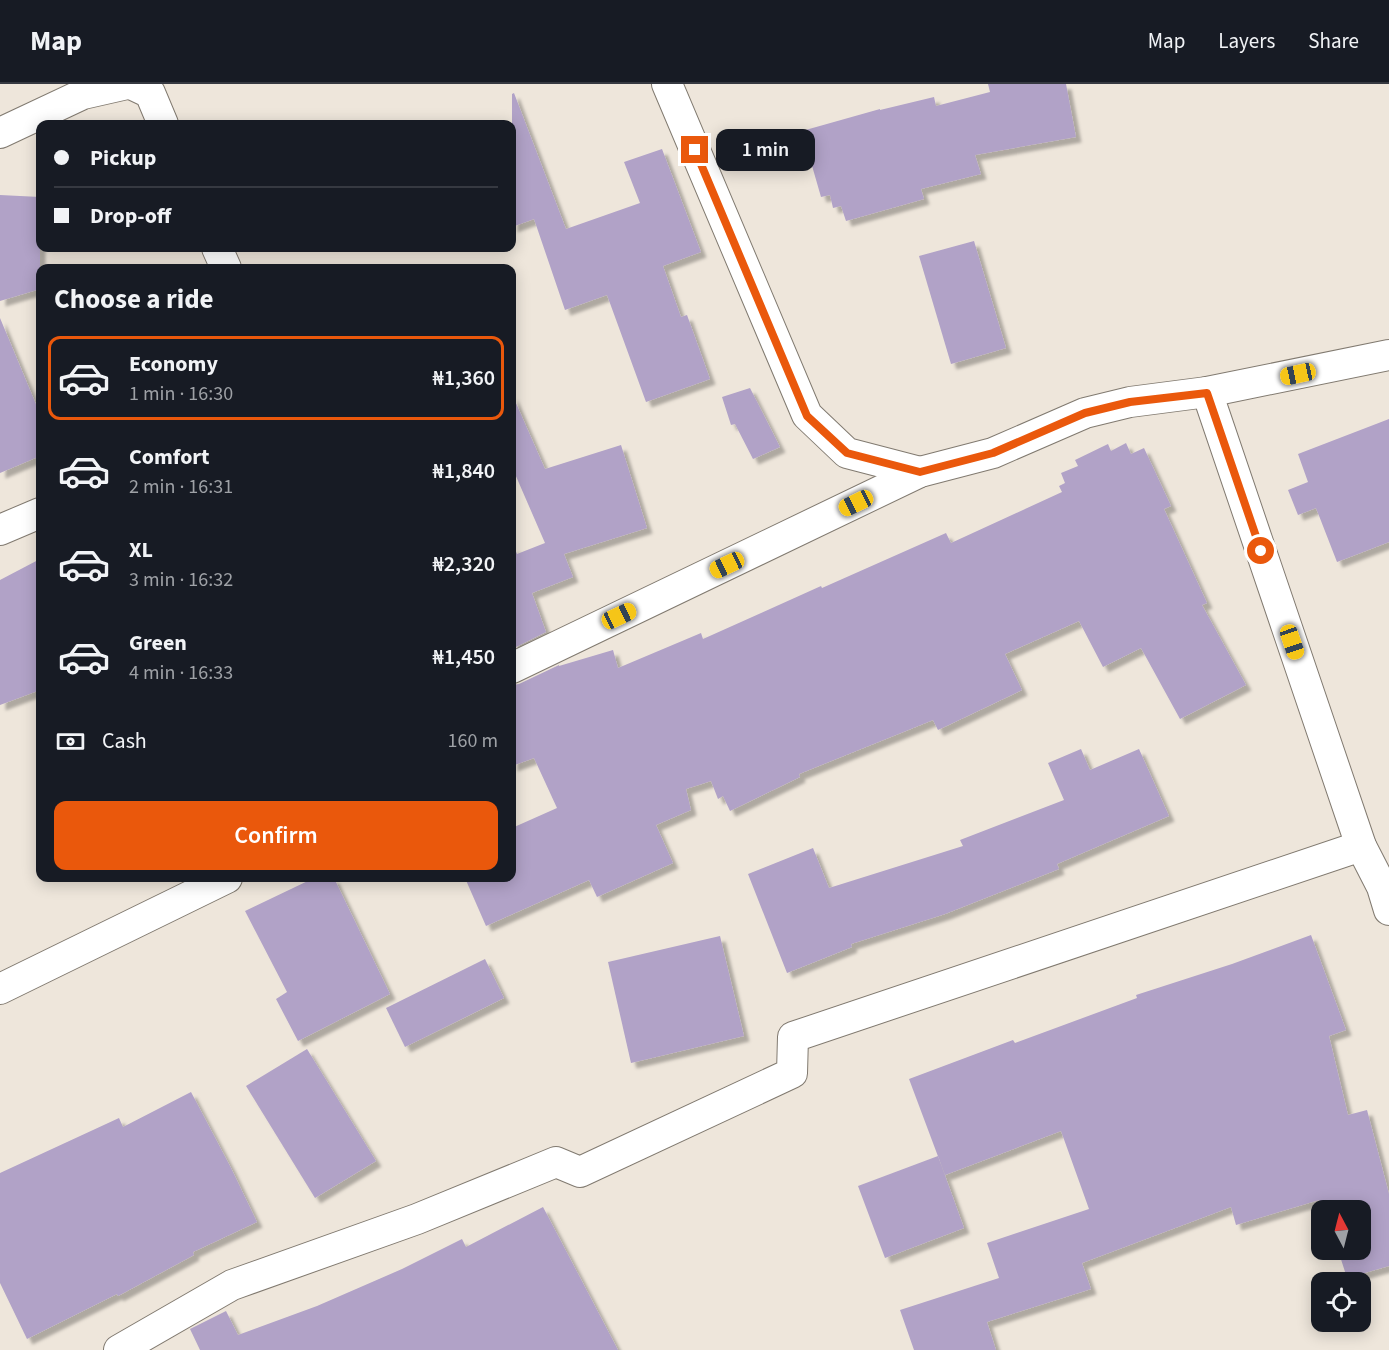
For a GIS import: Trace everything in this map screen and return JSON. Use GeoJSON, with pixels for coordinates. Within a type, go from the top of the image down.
{"type":"FeatureCollection","features":[{"type":"Feature","properties":{"kind":"street"},"geometry":{"type":"LineString","coordinates":[[0,132],[83,94],[129,84],[150,93],[161,120]]}},
{"type":"Feature","properties":{"kind":"street"},"geometry":{"type":"LineString","coordinates":[[667,84],[807,416],[847,453],[920,472]]}},
{"type":"Feature","properties":{"kind":"street"},"geometry":{"type":"LineString","coordinates":[[516,666],[920,472],[993,453],[1085,413],[1130,402],[1207,393],[1389,355]]}},
{"type":"Feature","properties":{"kind":"street"},"geometry":{"type":"LineString","coordinates":[[1207,393],[1361,846],[1382,887],[1389,910]]}},
{"type":"Feature","properties":{"kind":"street"},"geometry":{"type":"LineString","coordinates":[[0,530],[36,515]]}},
{"type":"Feature","properties":{"kind":"street"},"geometry":{"type":"LineString","coordinates":[[119,1350],[232,1285],[417,1219],[556,1162],[580,1172],[792,1073],[793,1037],[1361,846]]}},
{"type":"Feature","properties":{"kind":"street"},"geometry":{"type":"LineString","coordinates":[[0,989],[218,882]]}},
{"type":"Feature","properties":{"kind":"building"},"geometry":{"type":"Polygon","coordinates":[[[988,84],[1066,84],[1076,137],[975,155],[981,174],[921,189],[924,199],[846,221],[841,206],[833,208],[830,195],[821,197],[802,131],[880,109],[934,97],[936,106],[990,92],[988,84]]]}},
{"type":"Feature","properties":{"kind":"building"},"geometry":{"type":"Polygon","coordinates":[[[514,93],[566,229],[640,203],[624,162],[662,149],[701,252],[663,266],[681,317],[687,315],[710,379],[646,402],[607,295],[565,310],[534,219],[516,226],[516,120],[512,120],[512,94],[514,93]]]}},
{"type":"Feature","properties":{"kind":"building"},"geometry":{"type":"Polygon","coordinates":[[[0,195],[36,197],[36,252],[40,252],[40,264],[36,264],[36,290],[0,301],[0,195]]]}},
{"type":"Feature","properties":{"kind":"building"},"geometry":{"type":"Polygon","coordinates":[[[974,241],[1006,348],[951,364],[919,256],[974,241]]]}},
{"type":"Feature","properties":{"kind":"building"},"geometry":{"type":"Polygon","coordinates":[[[0,318],[36,404],[36,458],[0,473],[0,318]]]}},
{"type":"Feature","properties":{"kind":"building"},"geometry":{"type":"Polygon","coordinates":[[[750,388],[780,447],[753,459],[735,424],[731,425],[722,397],[750,388]]]}},
{"type":"Feature","properties":{"kind":"building"},"geometry":{"type":"Polygon","coordinates":[[[516,403],[545,469],[621,445],[647,528],[564,554],[573,577],[532,593],[546,632],[516,647],[516,552],[517,554],[545,543],[516,476],[516,403]]]}},
{"type":"Feature","properties":{"kind":"building"},"geometry":{"type":"Polygon","coordinates":[[[1389,419],[1389,542],[1337,562],[1316,508],[1298,515],[1288,490],[1308,482],[1298,454],[1389,419]]]}},
{"type":"Feature","properties":{"kind":"building"},"geometry":{"type":"Polygon","coordinates":[[[1126,443],[1131,454],[1144,448],[1171,506],[1164,509],[1207,603],[1202,605],[1246,685],[1180,719],[1141,648],[1103,667],[1079,621],[1005,654],[1022,690],[938,730],[933,720],[799,774],[800,777],[730,811],[723,796],[718,799],[711,781],[686,789],[691,810],[656,825],[673,863],[597,897],[589,880],[486,926],[467,882],[516,882],[516,826],[557,808],[534,758],[516,765],[516,684],[559,665],[613,650],[618,668],[701,633],[703,639],[946,533],[951,543],[1062,492],[1059,486],[1065,483],[1061,473],[1078,466],[1075,460],[1108,444],[1111,451],[1126,443]]]}},
{"type":"Feature","properties":{"kind":"building"},"geometry":{"type":"Polygon","coordinates":[[[36,561],[36,692],[0,705],[0,580],[36,561]]]}},
{"type":"Feature","properties":{"kind":"building"},"geometry":{"type":"Polygon","coordinates":[[[1081,749],[1090,770],[1139,749],[1169,816],[1057,864],[1059,869],[945,914],[851,944],[852,947],[787,973],[748,874],[813,848],[829,888],[963,846],[960,840],[1064,800],[1048,763],[1081,749]]]}},
{"type":"Feature","properties":{"kind":"building"},"geometry":{"type":"Polygon","coordinates":[[[306,882],[336,882],[390,994],[298,1041],[276,999],[287,992],[245,911],[306,882]]]}},
{"type":"Feature","properties":{"kind":"building"},"geometry":{"type":"Polygon","coordinates":[[[1311,935],[1346,1030],[1329,1036],[1348,1115],[1367,1110],[1389,1194],[1389,1266],[1368,1272],[1345,1272],[1341,1260],[1371,1260],[1371,1200],[1311,1200],[1311,1202],[1236,1225],[1231,1207],[1082,1263],[1091,1289],[987,1322],[996,1350],[914,1350],[900,1310],[999,1278],[987,1243],[1089,1209],[1061,1131],[945,1175],[909,1079],[1013,1040],[1015,1043],[1137,998],[1136,995],[1232,964],[1311,935]]]}},
{"type":"Feature","properties":{"kind":"building"},"geometry":{"type":"Polygon","coordinates":[[[720,936],[744,1036],[631,1063],[608,962],[720,936]]]}},
{"type":"Feature","properties":{"kind":"building"},"geometry":{"type":"Polygon","coordinates":[[[485,959],[504,998],[405,1047],[386,1008],[485,959]]]}},
{"type":"Feature","properties":{"kind":"building"},"geometry":{"type":"Polygon","coordinates":[[[307,1049],[376,1161],[315,1198],[246,1086],[307,1049]]]}},
{"type":"Feature","properties":{"kind":"building"},"geometry":{"type":"Polygon","coordinates":[[[191,1092],[257,1222],[193,1252],[194,1255],[118,1296],[117,1294],[27,1339],[0,1283],[0,1173],[119,1118],[123,1127],[191,1092]]]}},
{"type":"Feature","properties":{"kind":"building"},"geometry":{"type":"Polygon","coordinates":[[[938,1156],[964,1228],[885,1258],[858,1186],[938,1156]]]}},
{"type":"Feature","properties":{"kind":"building"},"geometry":{"type":"Polygon","coordinates":[[[543,1207],[618,1350],[200,1350],[190,1329],[226,1311],[238,1335],[317,1306],[402,1269],[462,1239],[466,1247],[543,1207]]]}},
{"type":"Feature","properties":{"kind":"route"},"geometry":{"type":"LineString","coordinates":[[695,150],[807,416],[847,453],[920,472],[993,453],[1085,413],[1130,402],[1207,393],[1261,551]]}}]}
